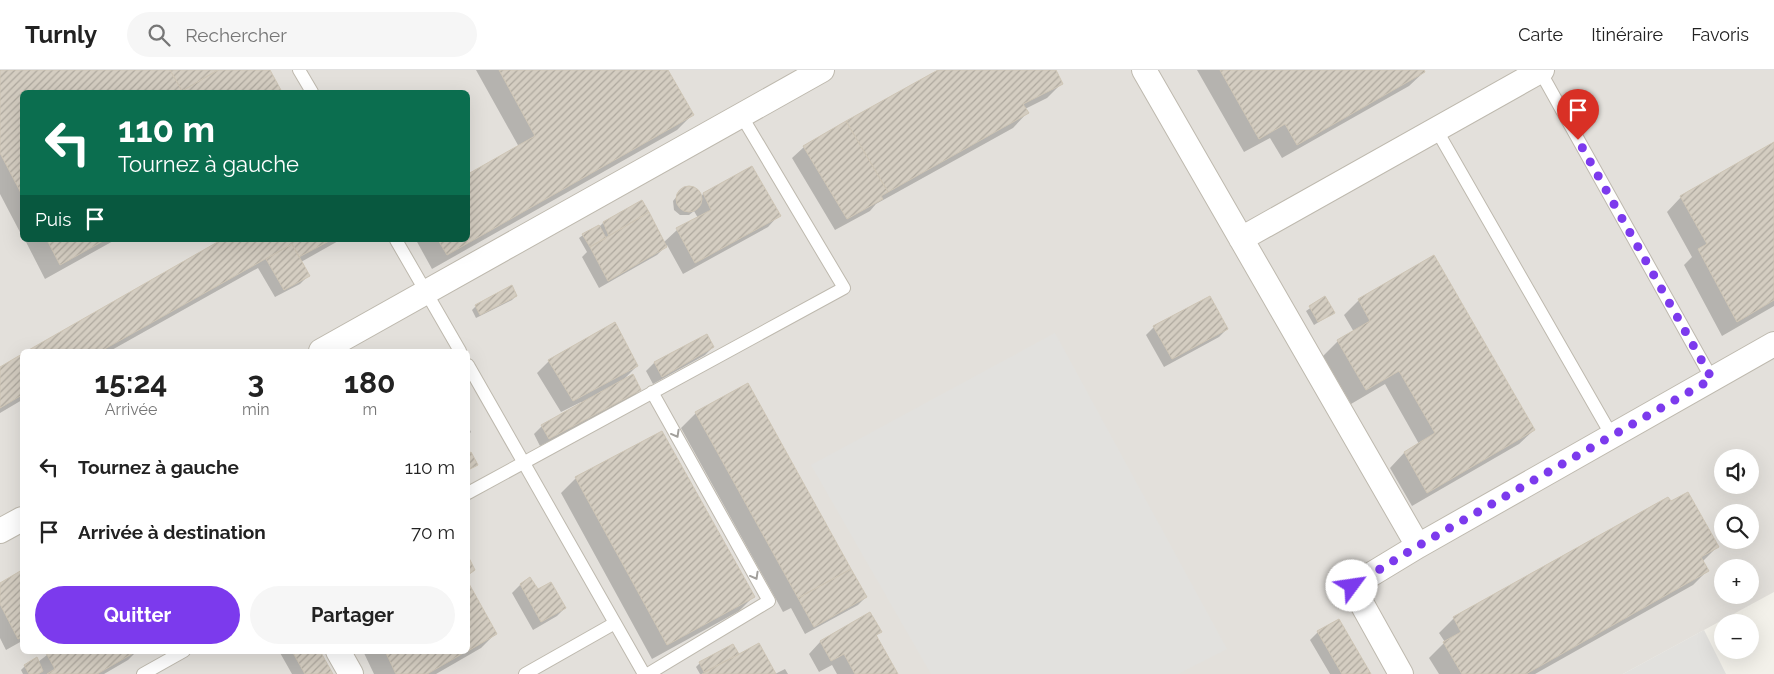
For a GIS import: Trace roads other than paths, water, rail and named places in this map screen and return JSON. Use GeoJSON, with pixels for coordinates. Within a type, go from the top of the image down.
{"type":"FeatureCollection","features":[{"type":"Feature","properties":{"kind":"street"},"geometry":{"type":"LineString","coordinates":[[325,349],[741,115],[793,77],[822,70]]}},
{"type":"Feature","properties":{"kind":"street"},"geometry":{"type":"LineString","coordinates":[[1144,70],[1418,546]]}},
{"type":"Feature","properties":{"kind":"street"},"geometry":{"type":"LineString","coordinates":[[1241,239],[1541,71]]}},
{"type":"Feature","properties":{"kind":"street"},"geometry":{"type":"LineString","coordinates":[[1401,674],[1352,586],[1418,546],[1774,344]]}},
{"type":"Feature","properties":{"kind":"street"},"geometry":{"type":"LineString","coordinates":[[0,531],[20,520]]}},
{"type":"Feature","properties":{"kind":"street"},"geometry":{"type":"LineString","coordinates":[[340,654],[351,674]]}},
{"type":"Feature","properties":{"kind":"lane"},"geometry":{"type":"LineString","coordinates":[[299,70],[311,90]]}},
{"type":"Feature","properties":{"kind":"lane"},"geometry":{"type":"LineString","coordinates":[[1541,71],[1712,379]]}},
{"type":"Feature","properties":{"kind":"lane"},"geometry":{"type":"LineString","coordinates":[[470,492],[844,288],[741,115]]}},
{"type":"Feature","properties":{"kind":"lane"},"geometry":{"type":"LineString","coordinates":[[1436,129],[1612,436]]}},
{"type":"Feature","properties":{"kind":"lane"},"geometry":{"type":"LineString","coordinates":[[397,242],[459,349]]}},
{"type":"Feature","properties":{"kind":"lane"},"geometry":{"type":"LineString","coordinates":[[470,369],[644,674]]}},
{"type":"Feature","properties":{"kind":"lane"},"geometry":{"type":"LineString","coordinates":[[648,674],[769,601],[652,392]]}},
{"type":"Feature","properties":{"kind":"lane"},"geometry":{"type":"LineString","coordinates":[[526,674],[615,623]]}},
{"type":"Feature","properties":{"kind":"lane"},"geometry":{"type":"LineString","coordinates":[[143,674],[179,654]]}}]}
